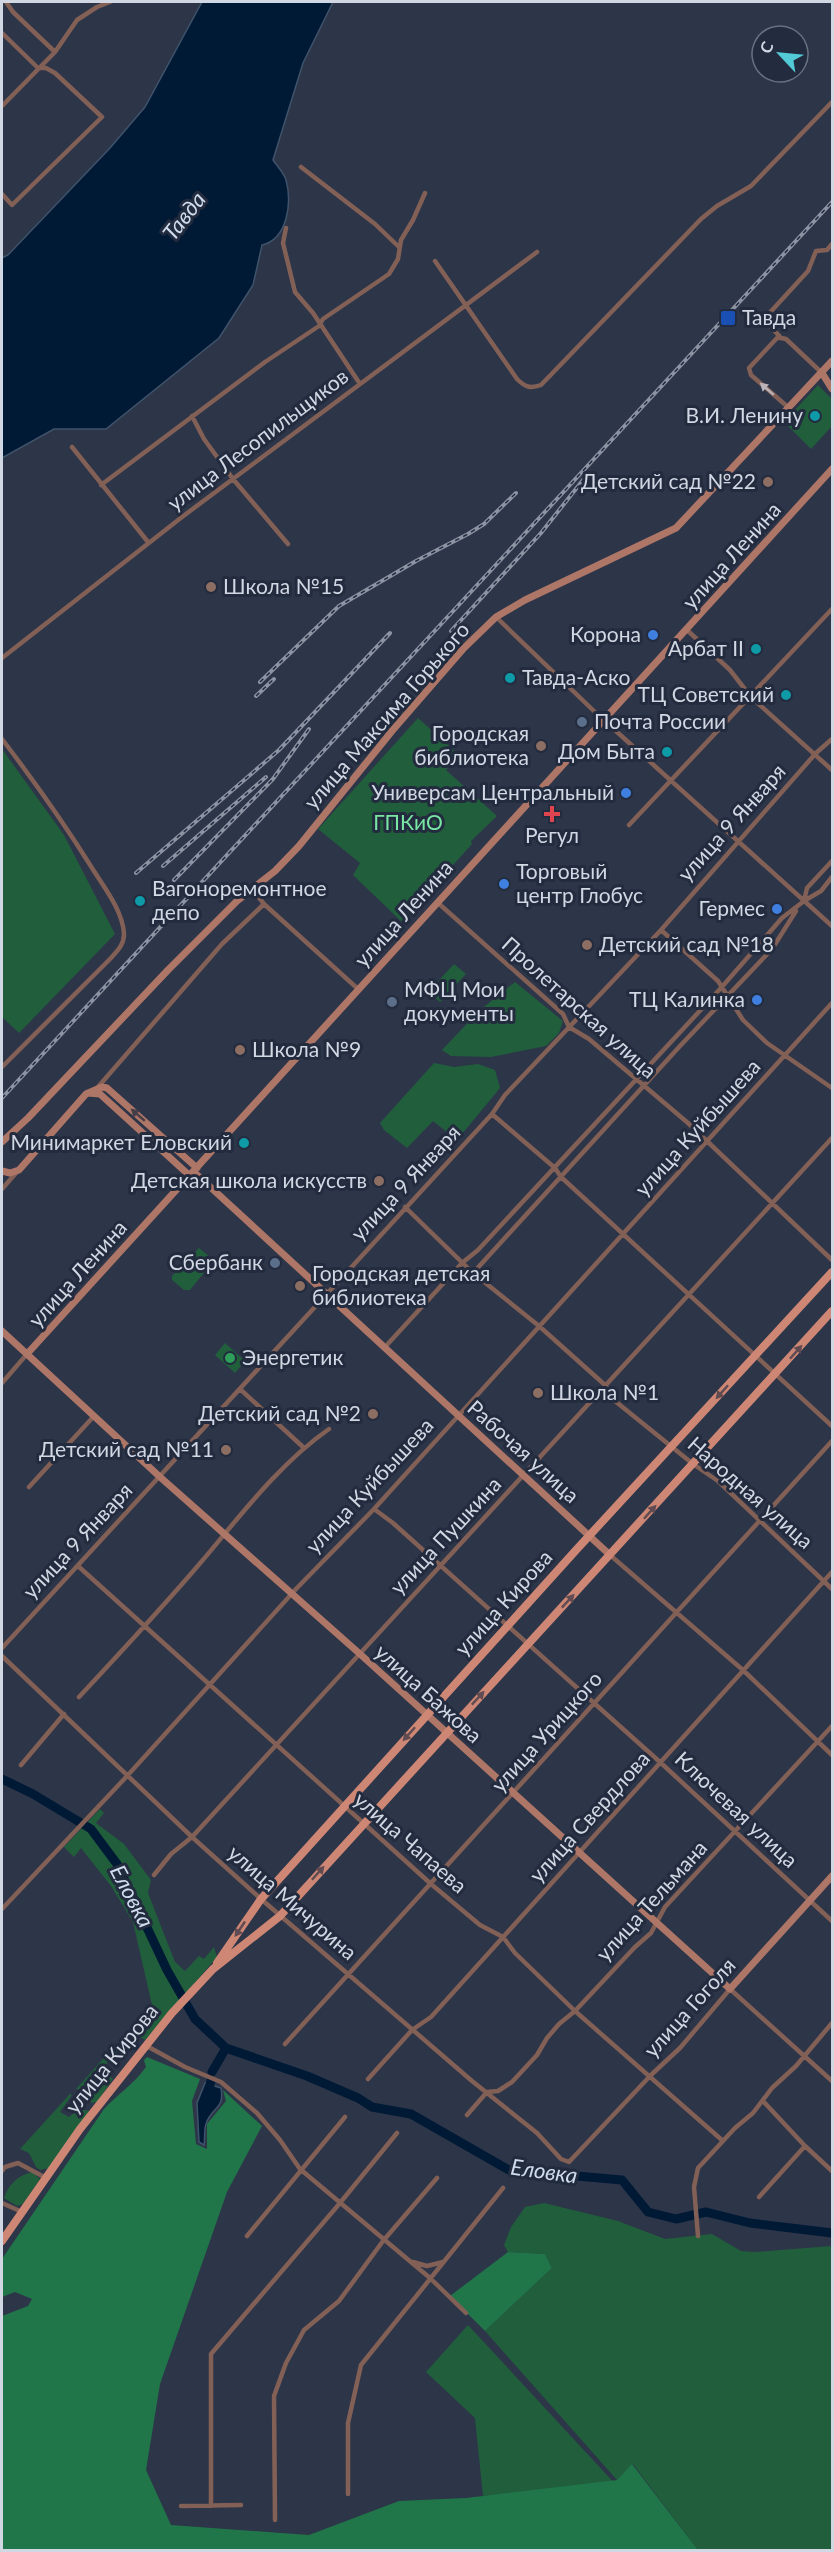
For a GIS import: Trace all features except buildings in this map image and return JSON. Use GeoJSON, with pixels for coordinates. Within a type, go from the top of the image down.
{"type":"FeatureCollection","features":[{"type":"Feature","properties":{"kind":"main road","name":"улица Кирова"},"geometry":{"type":"LineString","coordinates":[[213,1969],[261,1899],[427,1714],[832,1272]]}},
{"type":"Feature","properties":{"kind":"main road","name":"улица Кирова"},"geometry":{"type":"LineString","coordinates":[[2,2241],[80,2129],[145,2045],[196,1986],[213,1969],[280,1916],[832,1311]]}},
{"type":"Feature","properties":{"kind":"street"},"geometry":{"type":"LineString","coordinates":[[6,2],[13,12],[55,52]]}},
{"type":"Feature","properties":{"kind":"street"},"geometry":{"type":"LineString","coordinates":[[2,106],[55,52],[77,20],[97,7],[110,2]]}},
{"type":"Feature","properties":{"kind":"street"},"geometry":{"type":"LineString","coordinates":[[2,33],[38,68],[46,68],[55,73],[102,117],[12,205],[2,194]]}},
{"type":"Feature","properties":{"kind":"street"},"geometry":{"type":"LineString","coordinates":[[435,261],[517,379],[531,388],[543,384],[701,219],[751,186],[832,102]]}},
{"type":"Feature","properties":{"kind":"street"},"geometry":{"type":"LineString","coordinates":[[301,167],[375,224],[399,247]]}},
{"type":"Feature","properties":{"kind":"street"},"geometry":{"type":"LineString","coordinates":[[101,485],[320,323],[322,319],[389,274],[398,259],[400,240],[413,220],[425,193]]}},
{"type":"Feature","properties":{"kind":"street"},"geometry":{"type":"LineString","coordinates":[[286,228],[283,243],[296,292],[320,323],[360,384]]}},
{"type":"Feature","properties":{"kind":"street"},"geometry":{"type":"LineString","coordinates":[[781,338],[764,319],[808,271],[816,251],[827,250],[832,244]]}},
{"type":"Feature","properties":{"kind":"street","name":"улица Лесопильщиков"},"geometry":{"type":"LineString","coordinates":[[2,658],[148,542],[537,252]]}},
{"type":"Feature","properties":{"kind":"street"},"geometry":{"type":"LineString","coordinates":[[789,408],[751,375],[749,368],[777,338],[786,339],[822,373],[832,389]]}},
{"type":"Feature","properties":{"kind":"street","name":"улица Максима Горького"},"geometry":{"type":"LineString","coordinates":[[2,1142],[36,1110],[168,970],[237,901],[275,870],[299,846],[392,730],[465,648],[496,617],[525,600],[676,528],[832,361]]}},
{"type":"Feature","properties":{"kind":"street"},"geometry":{"type":"LineString","coordinates":[[192,416],[204,439],[233,479],[288,544]]}},
{"type":"Feature","properties":{"kind":"street"},"geometry":{"type":"LineString","coordinates":[[72,447],[148,542]]}},
{"type":"Feature","properties":{"kind":"street","name":"улица Ленина"},"geometry":{"type":"LineString","coordinates":[[2,1383],[832,469]]}},
{"type":"Feature","properties":{"kind":"street"},"geometry":{"type":"LineString","coordinates":[[629,825],[832,609]]}},
{"type":"Feature","properties":{"kind":"street"},"geometry":{"type":"LineString","coordinates":[[496,617],[605,721],[832,926]]}},
{"type":"Feature","properties":{"kind":"street"},"geometry":{"type":"LineString","coordinates":[[687,630],[730,670],[751,697],[816,753],[832,770]]}},
{"type":"Feature","properties":{"kind":"street"},"geometry":{"type":"LineString","coordinates":[[2,739],[55,810],[104,887],[122,922],[124,937],[122,945],[2,1067]]}},
{"type":"Feature","properties":{"kind":"street","name":"улица 9 Января"},"geometry":{"type":"LineString","coordinates":[[2,1648],[492,1114],[506,1095],[661,930],[816,753],[832,739]]}},
{"type":"Feature","properties":{"kind":"street"},"geometry":{"type":"LineString","coordinates":[[804,901],[807,888],[832,861]]}},
{"type":"Feature","properties":{"kind":"street"},"geometry":{"type":"LineString","coordinates":[[473,1273],[680,1046],[772,949],[804,901],[821,891],[832,877]]}},
{"type":"Feature","properties":{"kind":"street"},"geometry":{"type":"LineString","coordinates":[[252,889],[264,904],[358,989]]}},
{"type":"Feature","properties":{"kind":"street","name":"Пролетарская улица"},"geometry":{"type":"LineString","coordinates":[[437,902],[563,1014],[569,1027],[590,1039],[688,1124],[832,1260]]}},
{"type":"Feature","properties":{"kind":"street"},"geometry":{"type":"LineString","coordinates":[[2,1189],[86,1094],[98,1087],[222,944],[264,904]]}},
{"type":"Feature","properties":{"kind":"street"},"geometry":{"type":"LineString","coordinates":[[385,1347],[462,1263],[478,1250],[555,1168],[721,988],[782,918],[799,907]]}},
{"type":"Feature","properties":{"kind":"street"},"geometry":{"type":"LineString","coordinates":[[661,930],[717,981],[743,1020],[767,1042],[832,1088]]}},
{"type":"Feature","properties":{"kind":"street","name":"улица Куйбышева"},"geometry":{"type":"LineString","coordinates":[[2,1909],[374,1509],[832,1003]]}},
{"type":"Feature","properties":{"kind":"street","name":"Рабочая улица"},"geometry":{"type":"LineString","coordinates":[[98,1087],[107,1088],[194,1172],[610,1555],[744,1671],[832,1755]]}},
{"type":"Feature","properties":{"kind":"street","name":"Рабочая улица"},"geometry":{"type":"LineString","coordinates":[[86,1094],[94,1092],[100,1094],[194,1172]]}},
{"type":"Feature","properties":{"kind":"street"},"geometry":{"type":"LineString","coordinates":[[492,1114],[555,1168],[561,1177],[687,1295],[832,1426]]}},
{"type":"Feature","properties":{"kind":"street","name":"улица Пушкина"},"geometry":{"type":"LineString","coordinates":[[154,1875],[171,1854],[192,1837],[832,1138]]}},
{"type":"Feature","properties":{"kind":"street"},"geometry":{"type":"LineString","coordinates":[[2,1171],[10,1173],[19,1170]]}},
{"type":"Feature","properties":{"kind":"street","name":"Народная улица"},"geometry":{"type":"LineString","coordinates":[[405,1207],[473,1273],[539,1326],[605,1385],[615,1401],[693,1464],[718,1481],[832,1589]]}},
{"type":"Feature","properties":{"kind":"street","name":"улица Бажова"},"geometry":{"type":"LineString","coordinates":[[2,1331],[224,1535],[427,1714],[832,2081]]}},
{"type":"Feature","properties":{"kind":"street"},"geometry":{"type":"LineString","coordinates":[[240,1389],[303,1447]]}},
{"type":"Feature","properties":{"kind":"street"},"geometry":{"type":"LineString","coordinates":[[29,1487],[94,1416]]}},
{"type":"Feature","properties":{"kind":"street"},"geometry":{"type":"LineString","coordinates":[[79,1697],[147,1626],[303,1447],[329,1429]]}},
{"type":"Feature","properties":{"kind":"street","name":"улица Урицкого"},"geometry":{"type":"LineString","coordinates":[[285,2044],[832,1441]]}},
{"type":"Feature","properties":{"kind":"street","name":"Ключевая улица"},"geometry":{"type":"LineString","coordinates":[[374,1509],[393,1523],[661,1763],[832,1921]]}},
{"type":"Feature","properties":{"kind":"street","name":"улица Чапаева"},"geometry":{"type":"LineString","coordinates":[[78,1566],[147,1626],[208,1686],[431,1884],[480,1925],[503,1937],[515,1953],[575,2011],[651,2075],[723,2141]]}},
{"type":"Feature","properties":{"kind":"street","name":"улица Свердлова"},"geometry":{"type":"LineString","coordinates":[[368,2079],[412,2030],[431,2017],[832,1572]]}},
{"type":"Feature","properties":{"kind":"street","name":"улица Мичурина"},"geometry":{"type":"LineString","coordinates":[[2,1656],[192,1837],[280,1916],[412,2030],[537,2133],[561,2159],[570,2162]]}},
{"type":"Feature","properties":{"kind":"street"},"geometry":{"type":"LineString","coordinates":[[21,1765],[64,1714]]}},
{"type":"Feature","properties":{"kind":"street","name":"улица Тельмана"},"geometry":{"type":"LineString","coordinates":[[467,2115],[487,2092],[498,2091],[512,2082],[537,2055],[559,2024],[575,2011],[651,1933],[665,1907],[832,1726]]}},
{"type":"Feature","properties":{"kind":"street","name":"улица Гоголя"},"geometry":{"type":"LineString","coordinates":[[570,2162],[651,2075],[695,2032],[730,1989],[832,1875]]}},
{"type":"Feature","properties":{"kind":"street"},"geometry":{"type":"LineString","coordinates":[[698,2236],[695,2178],[702,2163],[763,2101],[772,2088],[805,2055],[832,2023]]}},
{"type":"Feature","properties":{"kind":"street"},"geometry":{"type":"LineString","coordinates":[[145,2045],[184,2067],[221,2082],[257,2113],[300,2169],[430,2278],[466,2313]]}},
{"type":"Feature","properties":{"kind":"street"},"geometry":{"type":"LineString","coordinates":[[763,2101],[832,2171]]}},
{"type":"Feature","properties":{"kind":"street"},"geometry":{"type":"LineString","coordinates":[[247,2235],[345,2116]]}},
{"type":"Feature","properties":{"kind":"street"},"geometry":{"type":"LineString","coordinates":[[211,2506],[211,2354],[397,2133]]}},
{"type":"Feature","properties":{"kind":"street"},"geometry":{"type":"LineString","coordinates":[[759,2197],[805,2146]]}},
{"type":"Feature","properties":{"kind":"street"},"geometry":{"type":"LineString","coordinates":[[2,2171],[5,2167],[18,2163],[46,2178]]}},
{"type":"Feature","properties":{"kind":"street"},"geometry":{"type":"LineString","coordinates":[[275,2520],[274,2396],[278,2381],[304,2330],[339,2301],[384,2241],[437,2178]]}},
{"type":"Feature","properties":{"kind":"street"},"geometry":{"type":"LineString","coordinates":[[348,2494],[348,2423],[361,2365],[503,2188]]}},
{"type":"Feature","properties":{"kind":"street"},"geometry":{"type":"LineString","coordinates":[[2,2203],[22,2212]]}},
{"type":"Feature","properties":{"kind":"street"},"geometry":{"type":"LineString","coordinates":[[408,2260],[427,2266],[435,2266],[445,2261]]}},
{"type":"Feature","properties":{"kind":"street"},"geometry":{"type":"LineString","coordinates":[[181,2506],[242,2505]]}},
{"type":"Feature","properties":{"kind":"green space"},"geometry":{"type":"Polygon","coordinates":[[[818,385],[832,399],[832,426],[811,449],[784,422],[818,385]]]}},
{"type":"Feature","properties":{"kind":"green space","name":"ГПКиО"},"geometry":{"type":"Polygon","coordinates":[[[418,718],[459,755],[446,770],[497,816],[471,841],[472,844],[402,922],[353,875],[360,863],[318,829],[418,718]]]}},
{"type":"Feature","properties":{"kind":"green space"},"geometry":{"type":"Polygon","coordinates":[[[2,749],[64,835],[115,934],[19,1033],[2,1017],[2,749]]]}},
{"type":"Feature","properties":{"kind":"green space"},"geometry":{"type":"Polygon","coordinates":[[[454,964],[466,974],[440,1002],[429,991],[454,964]]]}},
{"type":"Feature","properties":{"kind":"green space"},"geometry":{"type":"Polygon","coordinates":[[[515,982],[563,1021],[559,1033],[546,1046],[491,1057],[451,1056],[442,1050],[480,1010],[515,982]]]}},
{"type":"Feature","properties":{"kind":"green space"},"geometry":{"type":"Polygon","coordinates":[[[434,1063],[454,1067],[478,1064],[495,1070],[500,1088],[457,1140],[433,1121],[407,1148],[384,1130],[380,1123],[434,1063]]]}},
{"type":"Feature","properties":{"kind":"green space"},"geometry":{"type":"Polygon","coordinates":[[[199,1248],[211,1258],[212,1263],[190,1290],[184,1290],[172,1280],[172,1276],[199,1248]]]}},
{"type":"Feature","properties":{"kind":"green space","name":"Энергетик"},"geometry":{"type":"Polygon","coordinates":[[[225,1343],[245,1361],[235,1373],[215,1355],[225,1343]]]}},
{"type":"Feature","properties":{"kind":"green space"},"geometry":{"type":"Polygon","coordinates":[[[100,1809],[104,1813],[96,1823],[124,1844],[151,1880],[148,1893],[175,1962],[185,1971],[199,1956],[204,1959],[214,1947],[217,1957],[145,2040],[137,2035],[132,2026],[152,2005],[133,1922],[111,1886],[81,1848],[74,1857],[64,1847],[100,1809]]]}},
{"type":"Feature","properties":{"kind":"green space"},"geometry":{"type":"Polygon","coordinates":[[[129,2030],[132,2038],[106,2064],[106,2073],[113,2079],[97,2102],[91,2103],[85,2090],[76,2089],[129,2030]]]}},
{"type":"Feature","properties":{"kind":"green space"},"geometry":{"type":"Polygon","coordinates":[[[147,2057],[200,2079],[192,2101],[196,2144],[207,2149],[207,2124],[226,2101],[223,2090],[262,2126],[227,2192],[160,2384],[146,2470],[171,2525],[309,2535],[399,2501],[466,2498],[617,2480],[632,2464],[698,2550],[2,2550],[2,2316],[28,2306],[32,2299],[15,2292],[2,2297],[2,2259],[104,2109],[146,2067],[144,2060],[147,2057]]]}},
{"type":"Feature","properties":{"kind":"green space"},"geometry":{"type":"Polygon","coordinates":[[[70,2094],[72,2095],[60,2112],[69,2117],[79,2109],[90,2111],[49,2168],[40,2170],[29,2153],[20,2149],[70,2094]]]}},
{"type":"Feature","properties":{"kind":"green space"},"geometry":{"type":"Polygon","coordinates":[[[32,2172],[40,2179],[23,2204],[17,2206],[4,2198],[14,2181],[32,2172]]]}},
{"type":"Feature","properties":{"kind":"green space"},"geometry":{"type":"Polygon","coordinates":[[[544,2203],[618,2221],[665,2239],[712,2234],[741,2251],[832,2246],[832,2550],[698,2550],[633,2464],[617,2480],[485,2331],[552,2268],[545,2254],[508,2252],[504,2245],[511,2227],[525,2207],[544,2203]]]}},
{"type":"Feature","properties":{"kind":"green space"},"geometry":{"type":"Polygon","coordinates":[[[508,2252],[545,2254],[552,2268],[485,2331],[450,2296],[508,2252]]]}},
{"type":"Feature","properties":{"kind":"green space"},"geometry":{"type":"Polygon","coordinates":[[[468,2325],[618,2487],[483,2496],[475,2418],[426,2372],[468,2325]]]}},
{"type":"Feature","properties":{"kind":"water"},"geometry":{"type":"Polygon","coordinates":[[[202,2],[333,2],[303,63],[273,160],[285,177],[288,189],[288,209],[283,228],[271,241],[262,245],[253,285],[219,338],[106,429],[54,429],[2,458],[2,258],[8,255],[110,148],[145,107],[202,2]]]}},
{"type":"Feature","properties":{"kind":"water"},"geometry":{"type":"Polygon","coordinates":[[[205,2083],[221,2088],[222,2095],[219,2105],[208,2118],[204,2145],[199,2142],[197,2103],[205,2083]]]}},
{"type":"Feature","properties":{"kind":"waterway","name":"Еловка"},"geometry":{"type":"LineString","coordinates":[[2,1779],[33,1794],[91,1829],[117,1864],[167,1970],[195,2019],[226,2048],[307,2076],[358,2098],[372,2107],[411,2114],[509,2170],[622,2180],[648,2212],[676,2219],[706,2212],[750,2223],[832,2233]]}},
{"type":"Feature","properties":{"kind":"waterway","name":"Еловка"},"geometry":{"type":"LineString","coordinates":[[212,2072],[226,2048]]}},
{"type":"Feature","properties":{"kind":"waterway","name":"Еловка"},"geometry":{"type":"LineString","coordinates":[[210,2085],[211,2081]]}},
{"type":"Feature","properties":{"kind":"railway"},"geometry":{"type":"LineString","coordinates":[[2,1098],[832,202]]}},
{"type":"Feature","properties":{"kind":"railway"},"geometry":{"type":"LineString","coordinates":[[451,631],[541,533],[583,480]]}},
{"type":"Feature","properties":{"kind":"railway"},"geometry":{"type":"LineString","coordinates":[[260,682],[339,606],[484,524],[516,493]]}},
{"type":"Feature","properties":{"kind":"railway"},"geometry":{"type":"LineString","coordinates":[[136,873],[279,750],[390,633]]}},
{"type":"Feature","properties":{"kind":"railway"},"geometry":{"type":"LineString","coordinates":[[256,696],[274,679]]}},
{"type":"Feature","properties":{"kind":"railway"},"geometry":{"type":"LineString","coordinates":[[174,880],[273,779],[309,729]]}},
{"type":"Feature","properties":{"kind":"railway"},"geometry":{"type":"LineString","coordinates":[[163,866],[266,777]]}},
{"type":"Feature","properties":{"kind":"place","name":"Тавда"},"geometry":{"type":"Point","coordinates":[728,318]}},
{"type":"Feature","properties":{"kind":"place","name":"В.И. Ленину"},"geometry":{"type":"Point","coordinates":[815,416]}},
{"type":"Feature","properties":{"kind":"place","name":"Детский сад №22"},"geometry":{"type":"Point","coordinates":[768,482]}},
{"type":"Feature","properties":{"kind":"place","name":"Школа №15"},"geometry":{"type":"Point","coordinates":[211,587]}},
{"type":"Feature","properties":{"kind":"place","name":"Корона"},"geometry":{"type":"Point","coordinates":[653,635]}},
{"type":"Feature","properties":{"kind":"place","name":"Арбат II"},"geometry":{"type":"Point","coordinates":[756,649]}},
{"type":"Feature","properties":{"kind":"place","name":"Тавда-Аско"},"geometry":{"type":"Point","coordinates":[510,678]}},
{"type":"Feature","properties":{"kind":"place","name":"ТЦ Советский"},"geometry":{"type":"Point","coordinates":[786,695]}},
{"type":"Feature","properties":{"kind":"place","name":"Почта России"},"geometry":{"type":"Point","coordinates":[582,722]}},
{"type":"Feature","properties":{"kind":"place","name":"Городская библиотека"},"geometry":{"type":"Point","coordinates":[541,746]}},
{"type":"Feature","properties":{"kind":"place","name":"Дом Быта"},"geometry":{"type":"Point","coordinates":[667,752]}},
{"type":"Feature","properties":{"kind":"place","name":"Универсам Центральный"},"geometry":{"type":"Point","coordinates":[626,793]}},
{"type":"Feature","properties":{"kind":"place","name":"Регул"},"geometry":{"type":"Point","coordinates":[552,814]}},
{"type":"Feature","properties":{"kind":"place","name":"Торговый центр Глобус"},"geometry":{"type":"Point","coordinates":[504,884]}},
{"type":"Feature","properties":{"kind":"place","name":"Вагоноремонтное депо"},"geometry":{"type":"Point","coordinates":[140,901]}},
{"type":"Feature","properties":{"kind":"place","name":"Гермес"},"geometry":{"type":"Point","coordinates":[777,909]}},
{"type":"Feature","properties":{"kind":"place","name":"Детский сад №18"},"geometry":{"type":"Point","coordinates":[587,945]}},
{"type":"Feature","properties":{"kind":"place","name":"ТЦ Калинка"},"geometry":{"type":"Point","coordinates":[757,1000]}},
{"type":"Feature","properties":{"kind":"place","name":"МФЦ Мои документы"},"geometry":{"type":"Point","coordinates":[392,1002]}},
{"type":"Feature","properties":{"kind":"place","name":"Школа №9"},"geometry":{"type":"Point","coordinates":[240,1050]}},
{"type":"Feature","properties":{"kind":"place","name":"Минимаркет Еловский"},"geometry":{"type":"Point","coordinates":[244,1143]}},
{"type":"Feature","properties":{"kind":"place","name":"Детская школа искусств"},"geometry":{"type":"Point","coordinates":[379,1181]}},
{"type":"Feature","properties":{"kind":"place","name":"Сбербанк"},"geometry":{"type":"Point","coordinates":[275,1263]}},
{"type":"Feature","properties":{"kind":"place","name":"Городская детская библиотека"},"geometry":{"type":"Point","coordinates":[300,1286]}},
{"type":"Feature","properties":{"kind":"place","name":"Энергетик"},"geometry":{"type":"Point","coordinates":[230,1358]}},
{"type":"Feature","properties":{"kind":"place","name":"Школа №1"},"geometry":{"type":"Point","coordinates":[538,1393]}},
{"type":"Feature","properties":{"kind":"place","name":"Детский сад №2"},"geometry":{"type":"Point","coordinates":[373,1414]}},
{"type":"Feature","properties":{"kind":"place","name":"Детский сад №11"},"geometry":{"type":"Point","coordinates":[226,1450]}}]}
